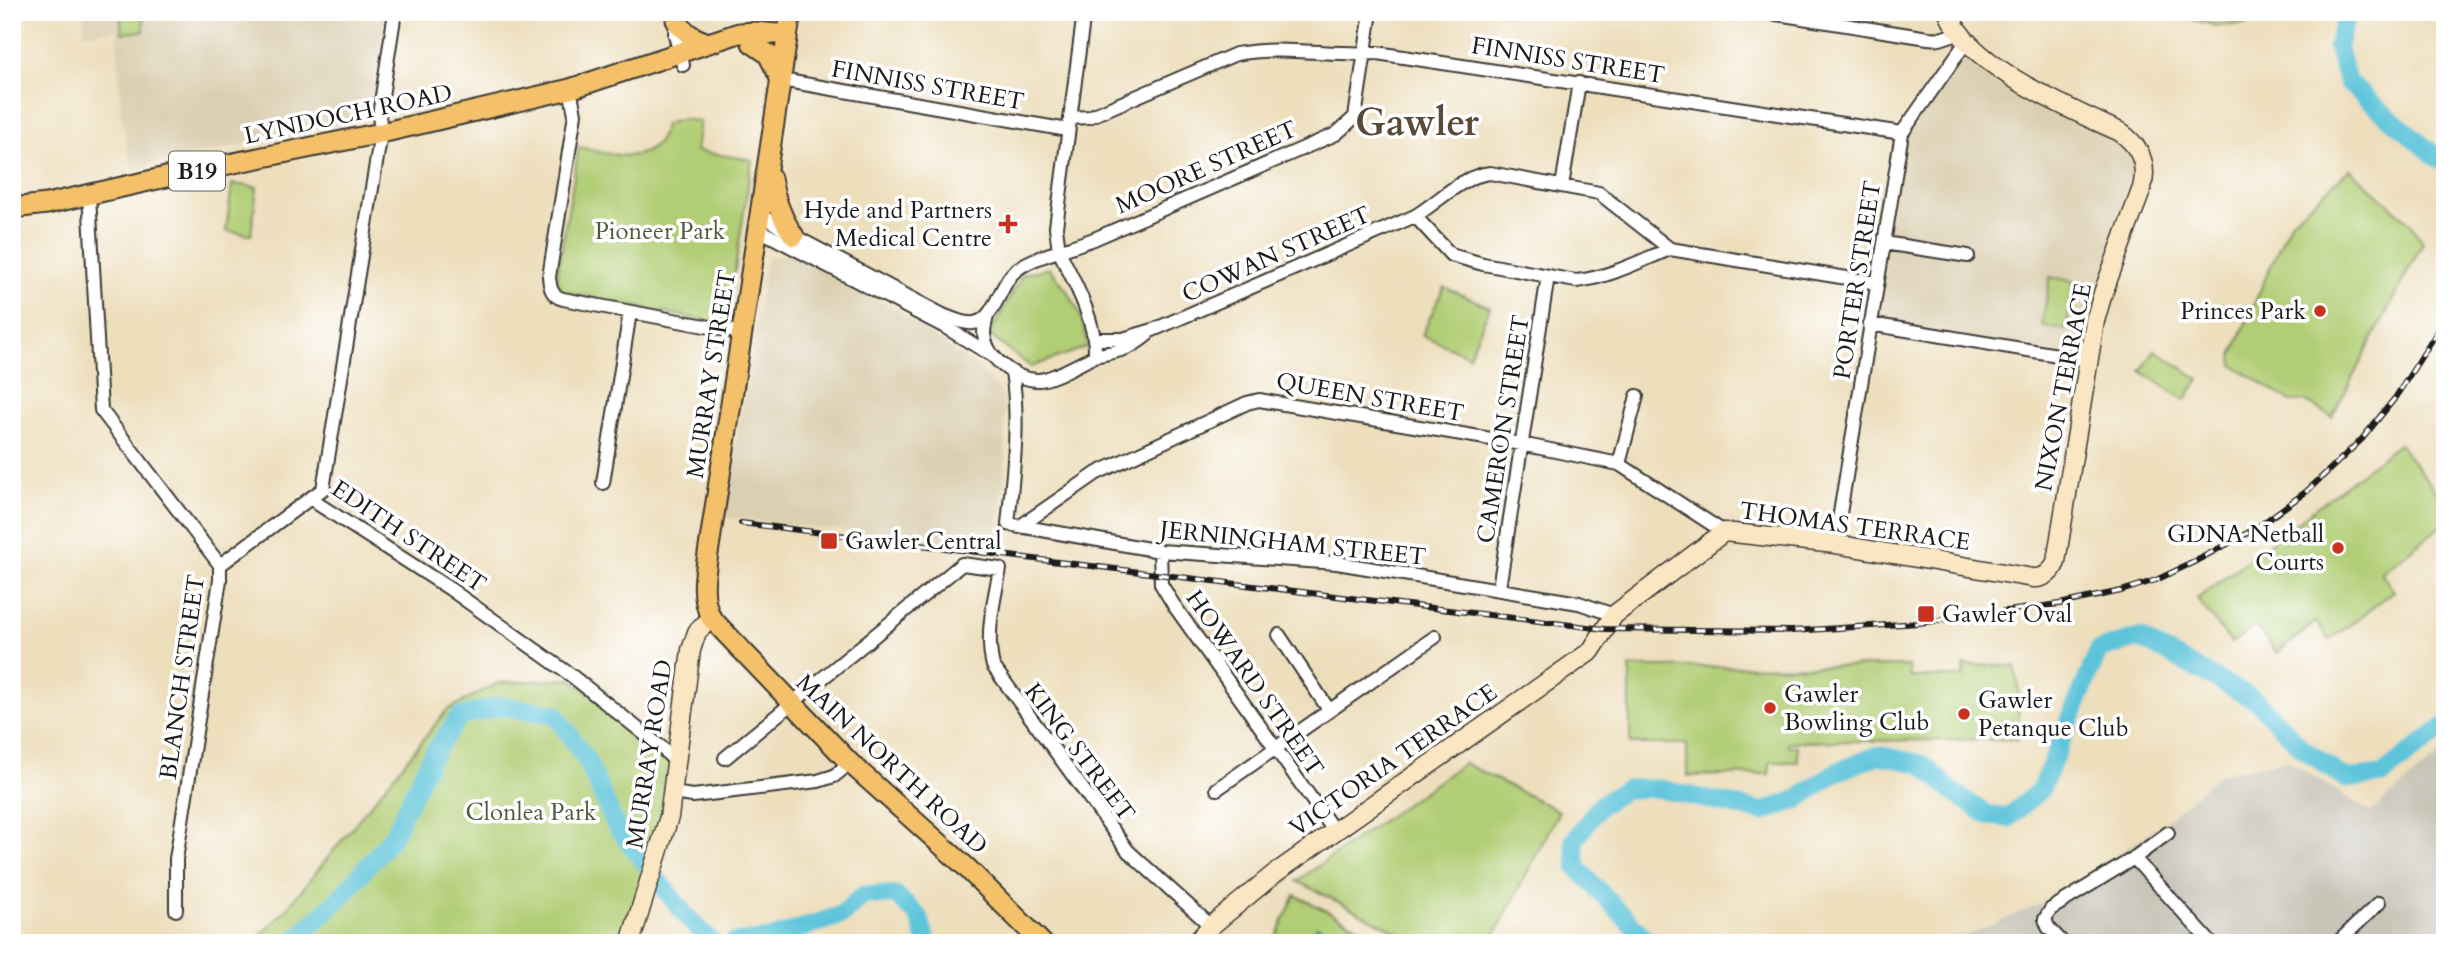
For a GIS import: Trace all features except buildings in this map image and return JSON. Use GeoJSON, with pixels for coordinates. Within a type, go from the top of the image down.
{"type":"FeatureCollection","features":[{"type":"Feature","properties":{"kind":"main road","name":"B19"},"geometry":{"type":"LineString","coordinates":[[745,38],[783,12]]}},
{"type":"Feature","properties":{"kind":"main road","name":"MURRAY STREET"},"geometry":{"type":"LineString","coordinates":[[711,618],[704,604],[703,589],[791,12]]}},
{"type":"Feature","properties":{"kind":"main road"},"geometry":{"type":"LineString","coordinates":[[676,16],[684,32],[694,39],[708,43]]}},
{"type":"Feature","properties":{"kind":"main road","name":"LYNDOCH ROAD"},"geometry":{"type":"LineString","coordinates":[[681,58],[708,43],[745,38],[787,39]]}},
{"type":"Feature","properties":{"kind":"main road","name":"LYNDOCH ROAD"},"geometry":{"type":"LineString","coordinates":[[12,208],[47,204],[381,133],[570,89],[745,38]]}},
{"type":"Feature","properties":{"kind":"main road"},"geometry":{"type":"LineString","coordinates":[[745,38],[768,54],[781,80]]}},
{"type":"Feature","properties":{"kind":"main road"},"geometry":{"type":"LineString","coordinates":[[769,163],[776,204],[784,222],[786,238]]}},
{"type":"Feature","properties":{"kind":"main road","name":"MAIN NORTH ROAD"},"geometry":{"type":"LineString","coordinates":[[711,618],[850,764],[966,867],[1042,943]]}},
{"type":"Feature","properties":{"kind":"street","name":"EDITH STREET"},"geometry":{"type":"LineString","coordinates":[[395,12],[379,115],[381,133],[323,489],[312,497],[318,504],[450,589],[572,676],[675,761]]}},
{"type":"Feature","properties":{"kind":"street"},"geometry":{"type":"LineString","coordinates":[[760,222],[945,327],[996,358],[1021,377],[1041,380],[1095,356],[1095,339],[1072,277],[1059,251],[1056,227],[1084,12]]}},
{"type":"Feature","properties":{"kind":"street"},"geometry":{"type":"LineString","coordinates":[[1365,54],[1371,12]]}},
{"type":"Feature","properties":{"kind":"street"},"geometry":{"type":"LineString","coordinates":[[1764,12],[1928,38],[1962,38],[1948,12]]}},
{"type":"Feature","properties":{"kind":"street"},"geometry":{"type":"LineString","coordinates":[[676,16],[675,35],[681,58]]}},
{"type":"Feature","properties":{"kind":"street","name":"PORTER STREET"},"geometry":{"type":"LineString","coordinates":[[1835,544],[1902,133],[1962,38]]}},
{"type":"Feature","properties":{"kind":"street","name":"NIXON TERRACE"},"geometry":{"type":"LineString","coordinates":[[1962,38],[1982,57],[2027,86],[2120,132],[2131,140],[2143,161],[2142,188],[2103,293],[2088,360],[2056,562],[2043,577],[2033,578]]}},
{"type":"Feature","properties":{"kind":"street","name":"FINNISS STREET"},"geometry":{"type":"LineString","coordinates":[[781,80],[1069,124],[1236,54],[1253,50],[1377,53],[1902,133]]}},
{"type":"Feature","properties":{"kind":"street","name":"MOORE STREET"},"geometry":{"type":"LineString","coordinates":[[1059,251],[1094,239],[1336,134],[1355,117],[1365,54]]}},
{"type":"Feature","properties":{"kind":"street"},"geometry":{"type":"LineString","coordinates":[[1562,186],[1579,83]]}},
{"type":"Feature","properties":{"kind":"street"},"geometry":{"type":"LineString","coordinates":[[570,89],[575,114],[549,286],[557,297],[742,333]]}},
{"type":"Feature","properties":{"kind":"street","name":"COWAN STREET"},"geometry":{"type":"LineString","coordinates":[[1095,339],[1124,339],[1153,330],[1415,216],[1469,178],[1490,173],[1599,193],[1670,249]]}},
{"type":"Feature","properties":{"kind":"street","name":"BLANCH STREET"},"geometry":{"type":"LineString","coordinates":[[89,195],[101,410],[219,565],[220,580],[176,859],[176,910]]}},
{"type":"Feature","properties":{"kind":"street"},"geometry":{"type":"LineString","coordinates":[[1415,216],[1451,255],[1483,264],[1576,281],[1628,266],[1670,249],[1877,283]]}},
{"type":"Feature","properties":{"kind":"street"},"geometry":{"type":"LineString","coordinates":[[1038,259],[1056,227]]}},
{"type":"Feature","properties":{"kind":"street"},"geometry":{"type":"LineString","coordinates":[[754,256],[762,246],[786,238],[943,315],[967,323],[977,323],[987,316]]}},
{"type":"Feature","properties":{"kind":"street","name":"MOORE STREET"},"geometry":{"type":"LineString","coordinates":[[1072,277],[1070,259],[1078,248],[1094,239]]}},
{"type":"Feature","properties":{"kind":"street"},"geometry":{"type":"LineString","coordinates":[[1884,243],[1968,256]]}},
{"type":"Feature","properties":{"kind":"street"},"geometry":{"type":"LineString","coordinates":[[996,358],[985,337],[987,316],[1009,276],[1025,264],[1059,251]]}},
{"type":"Feature","properties":{"kind":"street","name":"CAMERON STREET"},"geometry":{"type":"LineString","coordinates":[[1499,588],[1548,276]]}},
{"type":"Feature","properties":{"kind":"street"},"geometry":{"type":"LineString","coordinates":[[603,483],[630,312]]}},
{"type":"Feature","properties":{"kind":"street"},"geometry":{"type":"LineString","coordinates":[[1870,324],[2088,360]]}},
{"type":"Feature","properties":{"kind":"street","name":"COWAN STREET"},"geometry":{"type":"LineString","coordinates":[[1095,356],[1119,352],[1133,346],[1153,330]]}},
{"type":"Feature","properties":{"kind":"street"},"geometry":{"type":"LineString","coordinates":[[1012,372],[1015,392],[1013,525]]}},
{"type":"Feature","properties":{"kind":"street"},"geometry":{"type":"LineString","coordinates":[[1619,464],[1637,396]]}},
{"type":"Feature","properties":{"kind":"street","name":"QUEEN STREET"},"geometry":{"type":"LineString","coordinates":[[1013,525],[1097,473],[1247,403],[1259,400],[1521,444],[1619,464],[1724,532]]}},
{"type":"Feature","properties":{"kind":"street"},"geometry":{"type":"LineString","coordinates":[[219,565],[312,497]]}},
{"type":"Feature","properties":{"kind":"street","name":"JERNINGHAM STREET"},"geometry":{"type":"LineString","coordinates":[[1013,525],[1160,551],[1337,563],[1579,603],[1614,615]]}},
{"type":"Feature","properties":{"kind":"street","name":"THOMAS TERRACE"},"geometry":{"type":"LineString","coordinates":[[1614,615],[1724,532],[1835,544],[2033,578]]}},
{"type":"Feature","properties":{"kind":"street","name":"HOWARD STREET"},"geometry":{"type":"LineString","coordinates":[[1160,551],[1159,576],[1168,596],[1335,832]]}},
{"type":"Feature","properties":{"kind":"street","name":"KING STREET"},"geometry":{"type":"LineString","coordinates":[[792,704],[962,564],[1000,569],[989,636],[993,666],[1128,851],[1211,926]]}},
{"type":"Feature","properties":{"kind":"street","name":"VICTORIA TERRACE"},"geometry":{"type":"LineString","coordinates":[[1196,943],[1211,926],[1274,874],[1591,651],[1614,615]]}},
{"type":"Feature","properties":{"kind":"street","name":"MURRAY ROAD"},"geometry":{"type":"LineString","coordinates":[[630,943],[669,817],[691,650],[697,632],[711,618]]}},
{"type":"Feature","properties":{"kind":"street"},"geometry":{"type":"LineString","coordinates":[[1279,635],[1329,709]]}},
{"type":"Feature","properties":{"kind":"street"},"geometry":{"type":"LineString","coordinates":[[1217,789],[1435,637]]}},
{"type":"Feature","properties":{"kind":"street"},"geometry":{"type":"LineString","coordinates":[[725,758],[792,704]]}},
{"type":"Feature","properties":{"kind":"street"},"geometry":{"type":"LineString","coordinates":[[672,793],[694,796],[818,781],[834,776],[850,764]]}},
{"type":"Feature","properties":{"kind":"street"},"geometry":{"type":"LineString","coordinates":[[2063,943],[2048,927],[2046,919],[2051,909],[2134,858],[2168,833]]}},
{"type":"Feature","properties":{"kind":"street"},"geometry":{"type":"LineString","coordinates":[[2134,858],[2211,943]]}},
{"type":"Feature","properties":{"kind":"street"},"geometry":{"type":"LineString","coordinates":[[2337,943],[2379,903]]}},
{"type":"Feature","properties":{"kind":"shaded area"},"geometry":{"type":"Polygon","coordinates":[[[83,12],[387,12],[369,117],[132,169],[121,113],[117,30],[84,34],[83,12]]]}},
{"type":"Feature","properties":{"kind":"shaded area"},"geometry":{"type":"Polygon","coordinates":[[[1966,42],[2105,125],[2143,161],[2088,360],[1870,324],[1902,133],[1966,42]]]}},
{"type":"Feature","properties":{"kind":"shaded area"},"geometry":{"type":"Polygon","coordinates":[[[794,254],[896,309],[968,361],[1000,390],[1005,401],[1005,481],[995,548],[724,517],[767,257],[794,254]]]}},
{"type":"Feature","properties":{"kind":"shaded area"},"geometry":{"type":"Polygon","coordinates":[[[2445,750],[2445,943],[1918,943],[1971,934],[2056,897],[2162,824],[2219,774],[2287,760],[2371,812],[2445,750]]]}},
{"type":"Feature","properties":{"kind":"green space"},"geometry":{"type":"Polygon","coordinates":[[[120,12],[143,12],[144,31],[122,33],[120,12]]]}},
{"type":"Feature","properties":{"kind":"green space"},"geometry":{"type":"Polygon","coordinates":[[[2167,12],[2274,12],[2248,24],[2216,26],[2167,12]]]}},
{"type":"Feature","properties":{"kind":"green space","name":"Pioneer Park"},"geometry":{"type":"Polygon","coordinates":[[[683,119],[700,122],[696,151],[752,160],[728,315],[717,323],[564,292],[557,281],[557,274],[579,147],[617,155],[642,153],[652,148],[660,138],[665,124],[683,119]]]}},
{"type":"Feature","properties":{"kind":"green space","name":"Princes Park"},"geometry":{"type":"Polygon","coordinates":[[[2350,169],[2410,223],[2423,242],[2332,417],[2305,401],[2290,401],[2233,365],[2232,355],[2290,222],[2350,169]]]}},
{"type":"Feature","properties":{"kind":"green space"},"geometry":{"type":"Polygon","coordinates":[[[232,184],[257,187],[251,235],[226,231],[232,184]]]}},
{"type":"Feature","properties":{"kind":"green space"},"geometry":{"type":"Polygon","coordinates":[[[1049,268],[1075,304],[1087,347],[1031,367],[989,335],[1023,274],[1049,268]]]}},
{"type":"Feature","properties":{"kind":"green space"},"geometry":{"type":"Polygon","coordinates":[[[2050,277],[2074,281],[2066,330],[2042,326],[2050,277]]]}},
{"type":"Feature","properties":{"kind":"green space"},"geometry":{"type":"Polygon","coordinates":[[[1444,287],[1490,307],[1469,356],[1422,335],[1444,287]]]}},
{"type":"Feature","properties":{"kind":"green space"},"geometry":{"type":"Polygon","coordinates":[[[2155,350],[2199,379],[2185,400],[2141,371],[2155,350]]]}},
{"type":"Feature","properties":{"kind":"green space","name":"GDNA Netball Courts"},"geometry":{"type":"Polygon","coordinates":[[[2399,444],[2445,503],[2445,523],[2381,573],[2394,591],[2330,640],[2316,622],[2277,653],[2256,626],[2231,643],[2197,599],[2399,444]]]}},
{"type":"Feature","properties":{"kind":"green space","name":"Gawler Bowling Club"},"geometry":{"type":"Polygon","coordinates":[[[1964,665],[2015,666],[2019,689],[2018,739],[1788,742],[1788,746],[1797,746],[1798,762],[1770,762],[1769,774],[1687,776],[1687,744],[1630,744],[1630,667],[1909,666],[1910,677],[1963,677],[1964,665]]]}},
{"type":"Feature","properties":{"kind":"green space","name":"Clonlea Park"},"geometry":{"type":"Polygon","coordinates":[[[571,679],[675,761],[630,943],[252,943],[284,912],[447,710],[498,683],[571,679]]]}},
{"type":"Feature","properties":{"kind":"green space"},"geometry":{"type":"Polygon","coordinates":[[[1464,763],[1559,811],[1491,943],[1419,943],[1297,881],[1464,763]]]}},
{"type":"Feature","properties":{"kind":"green space"},"geometry":{"type":"Polygon","coordinates":[[[1295,895],[1391,943],[1273,943],[1295,895]]]}},
{"type":"Feature","properties":{"kind":"water"},"geometry":{"type":"Polygon","coordinates":[[[1317,926],[1340,937],[1337,943],[1308,943],[1317,926]]]}},
{"type":"Feature","properties":{"kind":"waterway"},"geometry":{"type":"LineString","coordinates":[[2348,12],[2337,47],[2348,83],[2445,164]]}},
{"type":"Feature","properties":{"kind":"waterway"},"geometry":{"type":"LineString","coordinates":[[1647,943],[1577,868],[1574,841],[1600,805],[1627,789],[1655,788],[1763,812],[1798,799],[1834,773],[1878,755],[1922,764],[1952,791],[1987,815],[2008,818],[2041,789],[2099,650],[2139,638],[2257,701],[2302,748],[2346,779],[2382,775],[2445,726]]}},
{"type":"Feature","properties":{"kind":"waterway"},"geometry":{"type":"LineString","coordinates":[[292,943],[342,896],[392,837],[431,757],[459,717],[499,706],[555,714],[587,761],[616,826],[686,916],[713,943]]}},
{"type":"Feature","properties":{"kind":"waterway"},"geometry":{"type":"LineString","coordinates":[[733,943],[770,939],[841,915],[864,895],[896,895],[919,917],[927,943]]}},
{"type":"Feature","properties":{"kind":"railway"},"geometry":{"type":"LineString","coordinates":[[741,523],[1604,629],[1792,631],[1919,623],[2059,604],[2121,591],[2156,580],[2255,529],[2307,491],[2362,439],[2395,398],[2434,337],[2445,314]]}},
{"type":"Feature","properties":{"kind":"place","name":"Hyde and Partners Medical Centre"},"geometry":{"type":"Point","coordinates":[1008,224]}},
{"type":"Feature","properties":{"kind":"place","name":"Princes Park"},"geometry":{"type":"Point","coordinates":[2320,311]}},
{"type":"Feature","properties":{"kind":"place","name":"Gawler Central"},"geometry":{"type":"Point","coordinates":[829,541]}},
{"type":"Feature","properties":{"kind":"place","name":"GDNA Netball Courts"},"geometry":{"type":"Point","coordinates":[2338,548]}},
{"type":"Feature","properties":{"kind":"place","name":"Gawler Oval"},"geometry":{"type":"Point","coordinates":[1926,614]}},
{"type":"Feature","properties":{"kind":"place","name":"Gawler Bowling Club"},"geometry":{"type":"Point","coordinates":[1770,708]}},
{"type":"Feature","properties":{"kind":"place","name":"Gawler Petanque Club"},"geometry":{"type":"Point","coordinates":[1964,714]}},
{"type":"Feature","properties":{"kind":"district","name":"Gawler"},"geometry":{"type":"Point","coordinates":[1417,122]}}]}
